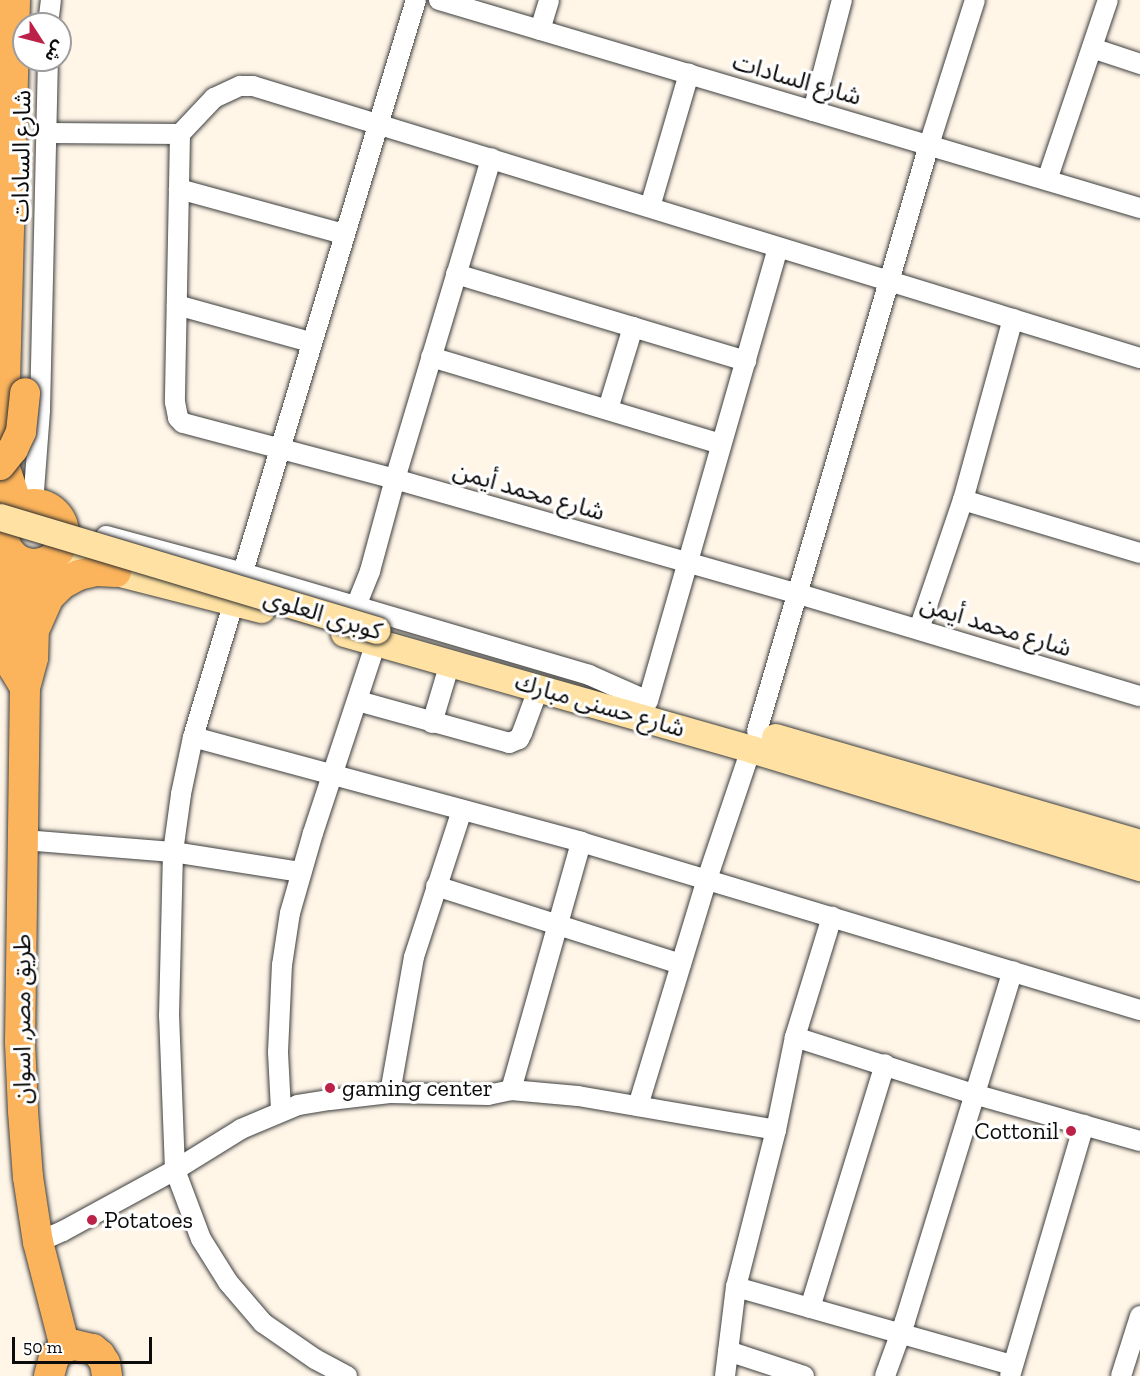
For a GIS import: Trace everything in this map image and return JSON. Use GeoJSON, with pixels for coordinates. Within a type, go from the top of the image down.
{"type":"FeatureCollection","features":[{"type":"Feature","properties":{"kind":"main road","name":"طريق مصر, اسوان"},"geometry":{"type":"LineString","coordinates":[[15,0],[3,446],[5,468],[21,529],[34,631],[33,658],[25,687],[20,1042],[22,1111],[28,1177],[38,1242],[65,1347]]}},
{"type":"Feature","properties":{"kind":"main road"},"geometry":{"type":"LineString","coordinates":[[0,465],[13,449],[21,432],[25,393],[29,72]]}},
{"type":"Feature","properties":{"kind":"main road","name":"طريق مصر, اسوان"},"geometry":{"type":"LineString","coordinates":[[21,529],[11,658],[14,669],[25,687]]}},
{"type":"Feature","properties":{"kind":"main road","name":"شارع حسنى مبارك"},"geometry":{"type":"LineString","coordinates":[[21,529],[116,572],[376,636],[450,663],[754,740],[1140,843]]}},
{"type":"Feature","properties":{"kind":"main road","name":"كوبرى العلوى"},"geometry":{"type":"LineString","coordinates":[[21,529],[376,636],[648,701]]}},
{"type":"Feature","properties":{"kind":"main road"},"geometry":{"type":"LineString","coordinates":[[34,631],[39,613],[49,597],[62,584],[79,575],[97,571],[116,572]]}},
{"type":"Feature","properties":{"kind":"main road","name":"شارع حسنى مبارك"},"geometry":{"type":"LineString","coordinates":[[648,701],[754,740],[1140,867]]}},
{"type":"Feature","properties":{"kind":"main road"},"geometry":{"type":"LineString","coordinates":[[46,1374],[54,1357],[65,1347],[75,1344],[93,1348],[105,1363],[107,1376]]}},
{"type":"Feature","properties":{"kind":"street"},"geometry":{"type":"LineString","coordinates":[[347,1376],[315,1359],[263,1323],[235,1290],[201,1239],[175,1170],[169,1016],[173,852],[181,794],[193,737],[310,342],[416,0]]}},
{"type":"Feature","properties":{"kind":"street","name":"شارع السادات"},"geometry":{"type":"LineString","coordinates":[[439,0],[1140,208]]}},
{"type":"Feature","properties":{"kind":"street"},"geometry":{"type":"LineString","coordinates":[[540,30],[549,0]]}},
{"type":"Feature","properties":{"kind":"street"},"geometry":{"type":"LineString","coordinates":[[813,111],[842,0]]}},
{"type":"Feature","properties":{"kind":"street"},"geometry":{"type":"LineString","coordinates":[[638,1106],[706,882],[754,740],[799,594],[929,145],[975,0]]}},
{"type":"Feature","properties":{"kind":"street"},"geometry":{"type":"LineString","coordinates":[[1047,180],[1108,0]]}},
{"type":"Feature","properties":{"kind":"street"},"geometry":{"type":"LineString","coordinates":[[1092,48],[1140,64]]}},
{"type":"Feature","properties":{"kind":"street","name":"شارع السادات"},"geometry":{"type":"LineString","coordinates":[[21,529],[40,399],[48,72]]}},
{"type":"Feature","properties":{"kind":"street"},"geometry":{"type":"LineString","coordinates":[[650,207],[689,74]]}},
{"type":"Feature","properties":{"kind":"street"},"geometry":{"type":"LineString","coordinates":[[48,133],[180,134],[214,98],[240,86],[253,86],[1140,358]]}},
{"type":"Feature","properties":{"kind":"street","name":"شارع محمد أيمن"},"geometry":{"type":"LineString","coordinates":[[180,134],[175,402],[178,418],[192,427],[394,479],[687,562],[1140,696]]}},
{"type":"Feature","properties":{"kind":"street"},"geometry":{"type":"LineString","coordinates":[[356,606],[370,571],[394,479],[491,158]]}},
{"type":"Feature","properties":{"kind":"street"},"geometry":{"type":"LineString","coordinates":[[179,189],[344,234]]}},
{"type":"Feature","properties":{"kind":"street"},"geometry":{"type":"LineString","coordinates":[[648,701],[778,248]]}},
{"type":"Feature","properties":{"kind":"street"},"geometry":{"type":"LineString","coordinates":[[456,274],[746,361]]}},
{"type":"Feature","properties":{"kind":"street"},"geometry":{"type":"LineString","coordinates":[[177,305],[310,342]]}},
{"type":"Feature","properties":{"kind":"street"},"geometry":{"type":"LineString","coordinates":[[919,629],[963,500],[1013,319]]}},
{"type":"Feature","properties":{"kind":"street"},"geometry":{"type":"LineString","coordinates":[[608,409],[633,327]]}},
{"type":"Feature","properties":{"kind":"street"},"geometry":{"type":"LineString","coordinates":[[431,357],[721,444]]}},
{"type":"Feature","properties":{"kind":"street"},"geometry":{"type":"LineString","coordinates":[[963,500],[1140,553]]}},
{"type":"Feature","properties":{"kind":"street","name":"شارع حسنى مبارك"},"geometry":{"type":"LineString","coordinates":[[21,529],[243,573],[589,675],[648,701]]}},
{"type":"Feature","properties":{"kind":"street"},"geometry":{"type":"LineString","coordinates":[[281,1110],[278,1052],[282,965],[290,913],[301,872],[358,701],[376,636]]}},
{"type":"Feature","properties":{"kind":"street"},"geometry":{"type":"LineString","coordinates":[[432,723],[450,663]]}},
{"type":"Feature","properties":{"kind":"street"},"geometry":{"type":"LineString","coordinates":[[358,701],[501,742],[514,742],[522,733],[539,687]]}},
{"type":"Feature","properties":{"kind":"street"},"geometry":{"type":"LineString","coordinates":[[193,737],[581,842],[706,882],[832,917],[1140,1010]]}},
{"type":"Feature","properties":{"kind":"street"},"geometry":{"type":"LineString","coordinates":[[390,1093],[414,957],[462,810]]}},
{"type":"Feature","properties":{"kind":"street"},"geometry":{"type":"LineString","coordinates":[[24,840],[173,852],[301,872]]}},
{"type":"Feature","properties":{"kind":"street"},"geometry":{"type":"LineString","coordinates":[[511,1090],[581,842]]}},
{"type":"Feature","properties":{"kind":"street"},"geometry":{"type":"LineString","coordinates":[[436,886],[681,964]]}},
{"type":"Feature","properties":{"kind":"street"},"geometry":{"type":"LineString","coordinates":[[725,1376],[736,1287],[776,1130],[795,1037],[832,917]]}},
{"type":"Feature","properties":{"kind":"street"},"geometry":{"type":"LineString","coordinates":[[885,1376],[900,1335],[1013,971]]}},
{"type":"Feature","properties":{"kind":"street"},"geometry":{"type":"LineString","coordinates":[[795,1037],[974,1094],[1140,1141]]}},
{"type":"Feature","properties":{"kind":"street"},"geometry":{"type":"LineString","coordinates":[[810,1308],[885,1064]]}},
{"type":"Feature","properties":{"kind":"street"},"geometry":{"type":"LineString","coordinates":[[38,1242],[63,1231],[175,1170],[214,1143],[281,1110],[319,1101],[390,1093],[488,1095],[511,1090],[638,1106],[776,1130]]}},
{"type":"Feature","properties":{"kind":"street"},"geometry":{"type":"LineString","coordinates":[[736,1287],[900,1335],[1011,1371],[1084,1125]]}},
{"type":"Feature","properties":{"kind":"street"},"geometry":{"type":"LineString","coordinates":[[1121,1376],[1140,1316]]}},
{"type":"Feature","properties":{"kind":"street"},"geometry":{"type":"LineString","coordinates":[[728,1351],[804,1376]]}},
{"type":"Feature","properties":{"kind":"place","name":"gaming center"},"geometry":{"type":"Point","coordinates":[330,1088]}},
{"type":"Feature","properties":{"kind":"place","name":"Cottonil"},"geometry":{"type":"Point","coordinates":[1071,1131]}},
{"type":"Feature","properties":{"kind":"place","name":"Potatoes"},"geometry":{"type":"Point","coordinates":[92,1220]}}]}
